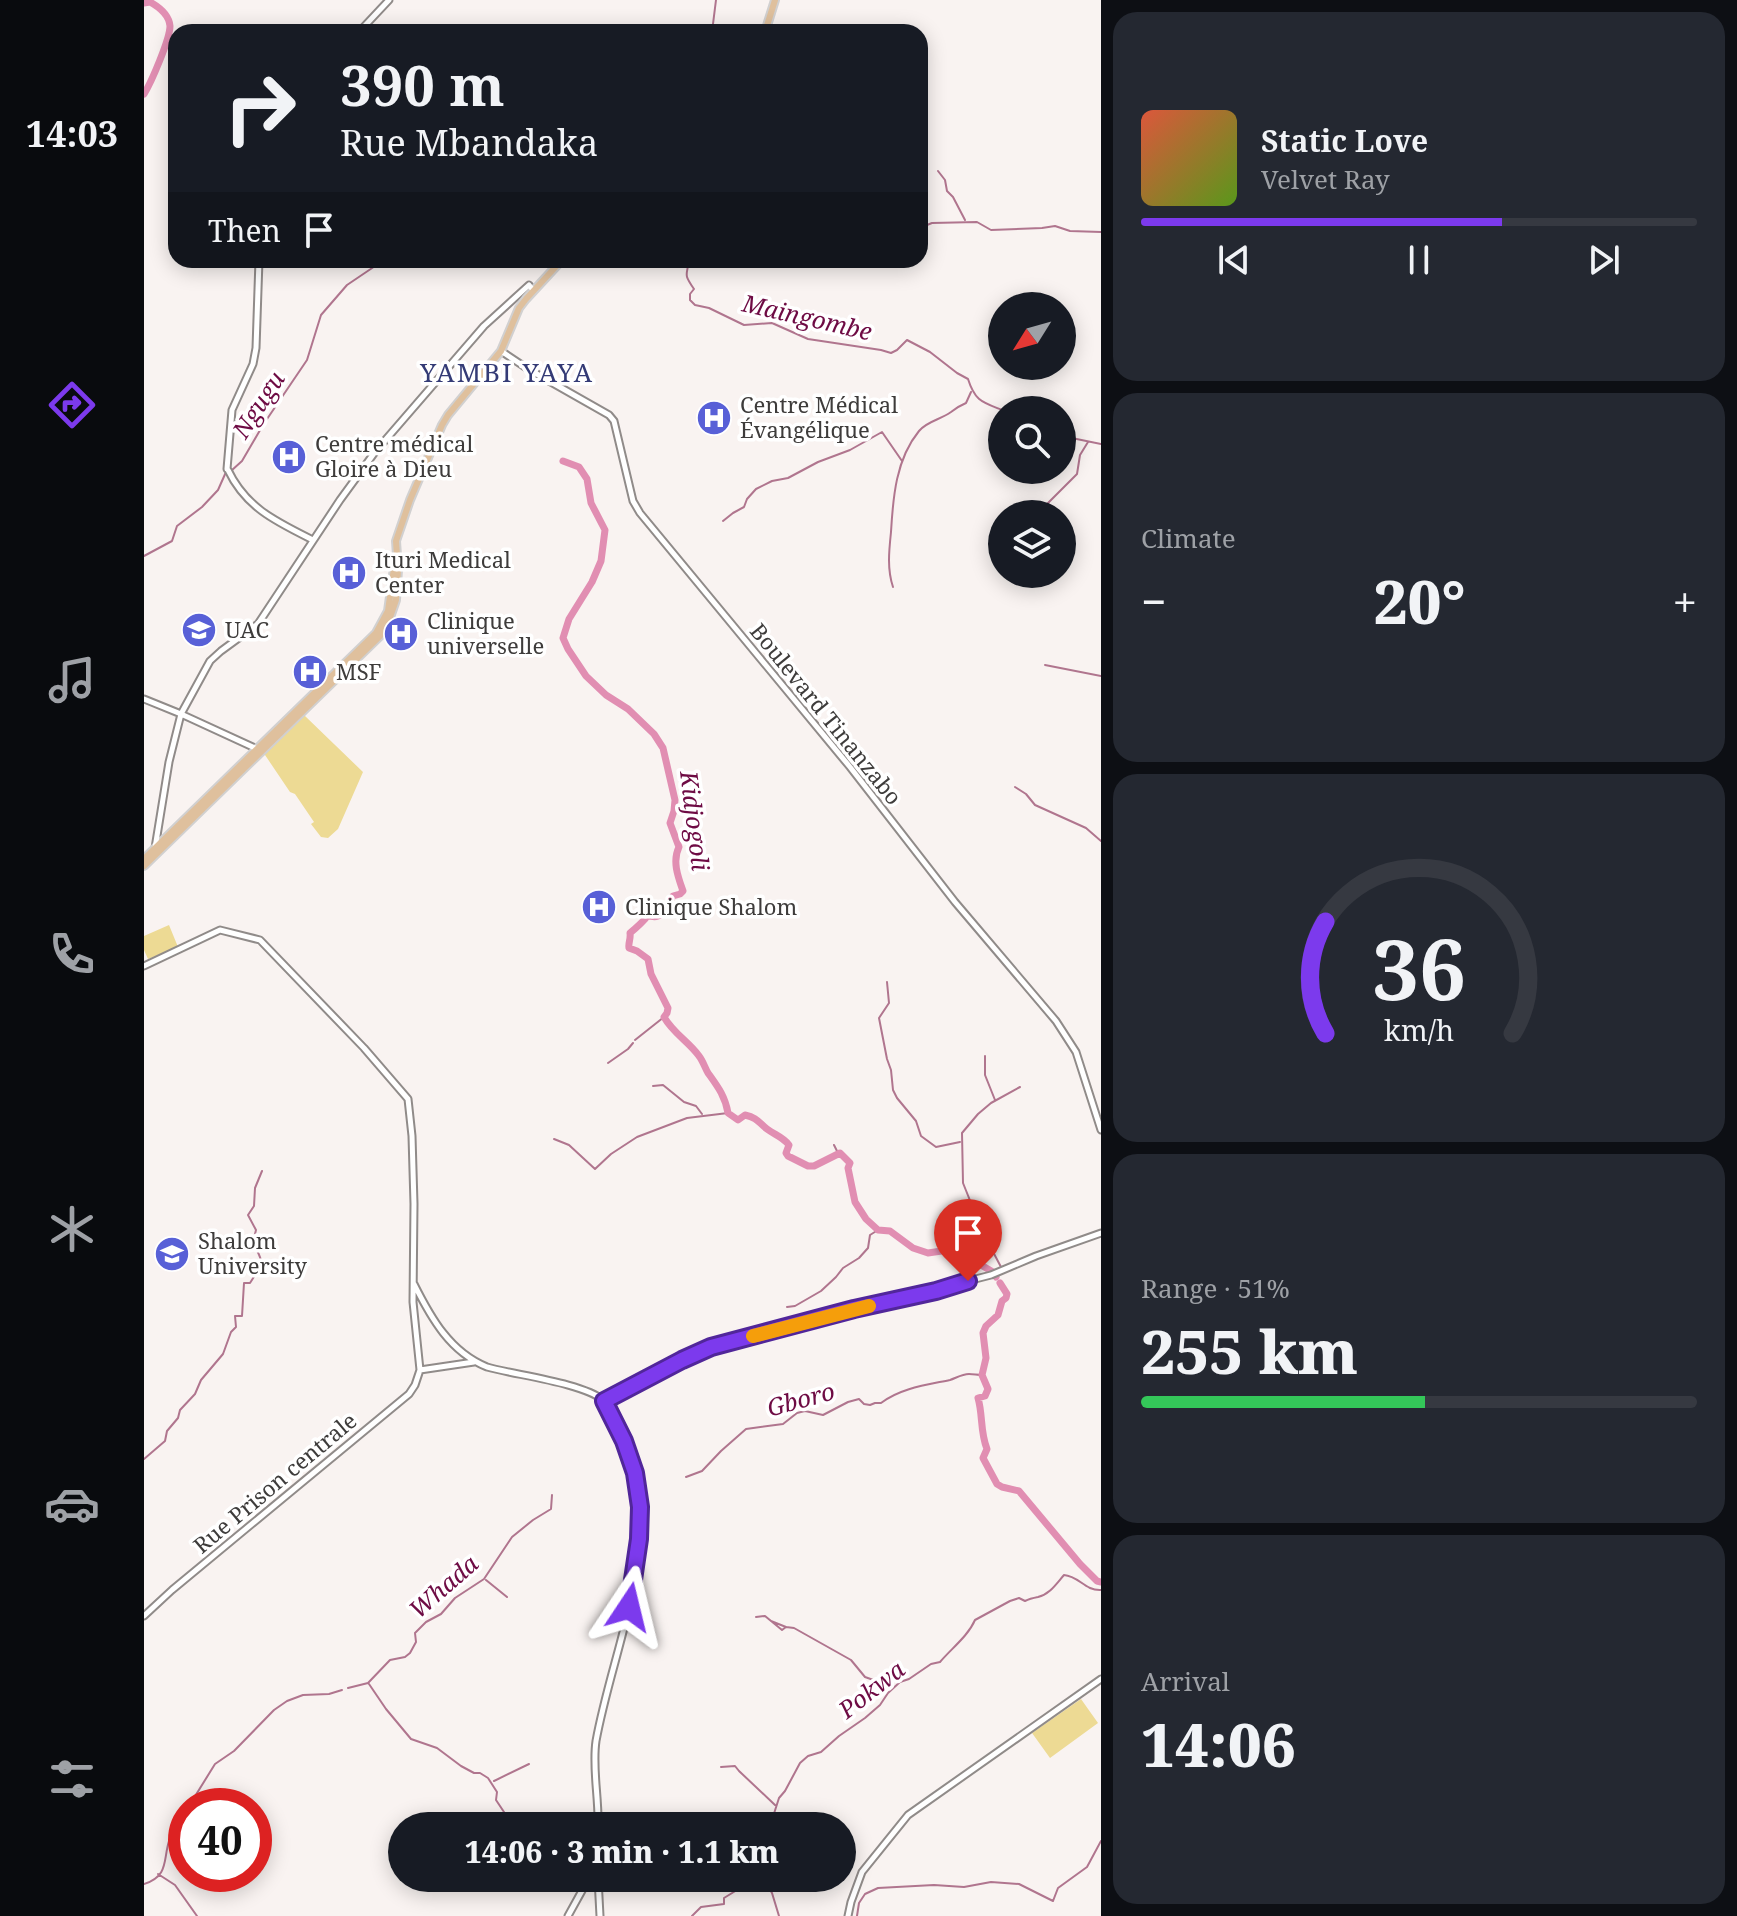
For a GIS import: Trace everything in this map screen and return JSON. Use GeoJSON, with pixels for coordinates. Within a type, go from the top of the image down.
{"type":"FeatureCollection","features":[{"type":"Feature","properties":{"kind":"main road"},"geometry":{"type":"LineString","coordinates":[[768,24],[775,0]]}},
{"type":"Feature","properties":{"kind":"main road"},"geometry":{"type":"LineString","coordinates":[[144,866],[387,626],[396,600],[396,541],[442,425],[501,351],[519,308],[554,268]]}},
{"type":"Feature","properties":{"kind":"main road"},"geometry":{"type":"LineString","coordinates":[[144,859],[157,850]]}},
{"type":"Feature","properties":{"kind":"street"},"geometry":{"type":"LineString","coordinates":[[366,24],[389,0]]}},
{"type":"Feature","properties":{"kind":"street"},"geometry":{"type":"LineString","coordinates":[[259,268],[256,348],[253,364],[232,410],[228,471],[251,502],[267,517],[313,540]]}},
{"type":"Feature","properties":{"kind":"street"},"geometry":{"type":"LineString","coordinates":[[157,850],[169,762],[181,714],[210,661],[258,624],[375,452],[440,374],[484,326],[529,285],[533,290]]}},
{"type":"Feature","properties":{"kind":"street","name":"Boulevard Tinanzabo"},"geometry":{"type":"LineString","coordinates":[[501,351],[601,410],[614,421],[633,501],[640,513],[834,747],[955,902],[1056,1021],[1076,1052],[1101,1130]]}},
{"type":"Feature","properties":{"kind":"street"},"geometry":{"type":"LineString","coordinates":[[144,699],[258,751]]}},
{"type":"Feature","properties":{"kind":"street"},"geometry":{"type":"LineString","coordinates":[[144,966],[220,930],[260,940],[408,1099],[414,1204],[413,1302],[420,1370],[474,1362]]}},
{"type":"Feature","properties":{"kind":"street"},"geometry":{"type":"LineString","coordinates":[[604,1401],[711,1347],[999,1273],[1101,1233]]}},
{"type":"Feature","properties":{"kind":"street"},"geometry":{"type":"LineString","coordinates":[[414,1283],[440,1330],[474,1362],[581,1389],[604,1401],[624,1441],[635,1473],[640,1507],[639,1539],[628,1616],[596,1745],[598,1812]]}},
{"type":"Feature","properties":{"kind":"street","name":"Rue Prison centrale"},"geometry":{"type":"LineString","coordinates":[[144,1616],[409,1394],[420,1370]]}},
{"type":"Feature","properties":{"kind":"street"},"geometry":{"type":"LineString","coordinates":[[848,1916],[862,1872],[908,1815],[1101,1679]]}},
{"type":"Feature","properties":{"kind":"street"},"geometry":{"type":"LineString","coordinates":[[568,1916],[581,1892]]}},
{"type":"Feature","properties":{"kind":"street"},"geometry":{"type":"LineString","coordinates":[[599,1892],[600,1916]]}},
{"type":"Feature","properties":{"kind":"shaded area"},"geometry":{"type":"Polygon","coordinates":[[[302,716],[363,772],[338,829],[328,838],[321,837],[311,824],[314,822],[265,755],[302,716]]]}},
{"type":"Feature","properties":{"kind":"shaded area"},"geometry":{"type":"Polygon","coordinates":[[[169,925],[178,947],[148,959],[144,936],[169,925]]]}},
{"type":"Feature","properties":{"kind":"shaded area"},"geometry":{"type":"Polygon","coordinates":[[[1081,1699],[1098,1723],[1050,1758],[1032,1733],[1081,1699]]]}},
{"type":"Feature","properties":{"kind":"waterway","name":"Ngugu"},"geometry":{"type":"LineString","coordinates":[[713,24],[716,0]]}},
{"type":"Feature","properties":{"kind":"waterway"},"geometry":{"type":"LineString","coordinates":[[144,3],[150,2],[160,9],[170,24]]}},
{"type":"Feature","properties":{"kind":"waterway"},"geometry":{"type":"LineString","coordinates":[[144,94],[168,36]]}},
{"type":"Feature","properties":{"kind":"waterway"},"geometry":{"type":"LineString","coordinates":[[938,171],[965,220]]}},
{"type":"Feature","properties":{"kind":"waterway"},"geometry":{"type":"LineString","coordinates":[[928,225],[977,222],[991,230],[1055,226],[1070,231],[1101,232]]}},
{"type":"Feature","properties":{"kind":"waterway","name":"Ngugu"},"geometry":{"type":"LineString","coordinates":[[144,556],[172,541],[177,526],[202,507],[218,490],[226,472],[242,461],[307,360],[321,315],[347,285],[372,268]]}},
{"type":"Feature","properties":{"kind":"waterway","name":"Maingombe"},"geometry":{"type":"LineString","coordinates":[[688,268],[687,277],[694,289],[690,300],[695,305],[709,308],[744,325],[772,323],[808,339],[891,353],[907,340],[968,379],[973,392],[988,404]]}},
{"type":"Feature","properties":{"kind":"waterway"},"geometry":{"type":"LineString","coordinates":[[893,587],[889,560],[893,505],[905,454],[922,428],[966,403],[971,392]]}},
{"type":"Feature","properties":{"kind":"waterway"},"geometry":{"type":"LineString","coordinates":[[723,521],[744,507],[756,489],[850,450],[882,432],[902,461]]}},
{"type":"Feature","properties":{"kind":"waterway","name":"Maingombe"},"geometry":{"type":"LineString","coordinates":[[1076,439],[1101,444]]}},
{"type":"Feature","properties":{"kind":"waterway"},"geometry":{"type":"LineString","coordinates":[[1051,500],[1077,474],[1080,455],[1088,442]]}},
{"type":"Feature","properties":{"kind":"waterway","name":"Kidjogoli"},"geometry":{"type":"LineString","coordinates":[[563,461],[579,467],[587,479],[591,503],[605,530],[601,561],[569,619],[563,638],[586,676],[654,734],[663,748],[675,800],[670,823],[679,847],[676,863],[683,891],[673,896],[660,915],[648,915],[630,933],[629,944],[629,948],[648,959],[651,974],[668,1008],[664,1017],[700,1058],[718,1087],[728,1113],[738,1120],[745,1115],[755,1119],[787,1142],[788,1156],[808,1166],[840,1153],[850,1163],[848,1168],[855,1202],[878,1230],[890,1231],[913,1248],[928,1253],[955,1249],[965,1262],[981,1265],[996,1277]]}},
{"type":"Feature","properties":{"kind":"waterway"},"geometry":{"type":"LineString","coordinates":[[1045,665],[1101,676]]}},
{"type":"Feature","properties":{"kind":"waterway"},"geometry":{"type":"LineString","coordinates":[[1015,787],[1035,805],[1086,828],[1101,841]]}},
{"type":"Feature","properties":{"kind":"waterway"},"geometry":{"type":"LineString","coordinates":[[887,982],[889,1003],[879,1018],[893,1090],[916,1121],[921,1136],[936,1147],[960,1142]]}},
{"type":"Feature","properties":{"kind":"waterway"},"geometry":{"type":"LineString","coordinates":[[635,1040],[664,1017]]}},
{"type":"Feature","properties":{"kind":"waterway"},"geometry":{"type":"LineString","coordinates":[[608,1063],[633,1043]]}},
{"type":"Feature","properties":{"kind":"waterway"},"geometry":{"type":"LineString","coordinates":[[985,1056],[985,1075],[995,1100]]}},
{"type":"Feature","properties":{"kind":"waterway"},"geometry":{"type":"LineString","coordinates":[[653,1086],[663,1085],[684,1102],[696,1106],[702,1114]]}},
{"type":"Feature","properties":{"kind":"waterway"},"geometry":{"type":"LineString","coordinates":[[997,1270],[1001,1267],[982,1231],[979,1215],[963,1183],[962,1133],[991,1103],[1020,1087]]}},
{"type":"Feature","properties":{"kind":"waterway"},"geometry":{"type":"LineString","coordinates":[[554,1139],[569,1145],[595,1169],[637,1137],[687,1118],[728,1113]]}},
{"type":"Feature","properties":{"kind":"waterway"},"geometry":{"type":"LineString","coordinates":[[834,1145],[838,1153]]}},
{"type":"Feature","properties":{"kind":"waterway"},"geometry":{"type":"LineString","coordinates":[[144,1459],[165,1441],[167,1431],[178,1418],[180,1410],[223,1354],[236,1327],[235,1316],[242,1316],[244,1283],[250,1283],[261,1262],[253,1242],[256,1230],[248,1215],[254,1206],[255,1188],[262,1171]]}},
{"type":"Feature","properties":{"kind":"waterway"},"geometry":{"type":"LineString","coordinates":[[787,1307],[795,1306],[821,1291],[843,1268],[859,1258],[868,1248],[870,1235],[878,1230]]}},
{"type":"Feature","properties":{"kind":"waterway","name":"Kidjogoli"},"geometry":{"type":"LineString","coordinates":[[1000,1283],[1007,1294],[1006,1298],[998,1315],[983,1333],[986,1358],[982,1375],[988,1389],[985,1396],[978,1398],[987,1449],[983,1458],[997,1484],[1019,1491],[1080,1564],[1101,1582]]}},
{"type":"Feature","properties":{"kind":"waterway","name":"Gboro"},"geometry":{"type":"LineString","coordinates":[[686,1477],[702,1471],[746,1429],[783,1424],[805,1411],[823,1415],[859,1399],[864,1404],[881,1403],[914,1388],[966,1374],[982,1375]]}},
{"type":"Feature","properties":{"kind":"waterway","name":"Whada"},"geometry":{"type":"LineString","coordinates":[[348,1688],[368,1683],[390,1660],[410,1653],[416,1642],[415,1633],[441,1614],[455,1598],[484,1579],[512,1537],[551,1509],[552,1495]]}},
{"type":"Feature","properties":{"kind":"waterway","name":"Pokwa"},"geometry":{"type":"LineString","coordinates":[[774,1812],[779,1798],[800,1763],[808,1756],[821,1752],[865,1718],[900,1682],[940,1662],[964,1637],[975,1620],[1010,1601],[1042,1596],[1064,1575],[1101,1590]]}},
{"type":"Feature","properties":{"kind":"waterway"},"geometry":{"type":"LineString","coordinates":[[486,1580],[507,1597]]}},
{"type":"Feature","properties":{"kind":"waterway"},"geometry":{"type":"LineString","coordinates":[[756,1617],[765,1616],[782,1630],[794,1628],[851,1660],[865,1677],[879,1682],[886,1692]]}},
{"type":"Feature","properties":{"kind":"waterway"},"geometry":{"type":"LineString","coordinates":[[771,1621],[786,1627]]}},
{"type":"Feature","properties":{"kind":"waterway"},"geometry":{"type":"LineString","coordinates":[[369,1684],[411,1739],[437,1748],[461,1766],[488,1778],[504,1812]]}},
{"type":"Feature","properties":{"kind":"waterway","name":"Whada"},"geometry":{"type":"LineString","coordinates":[[200,1788],[215,1764],[234,1751],[287,1701],[303,1695],[342,1690]]}},
{"type":"Feature","properties":{"kind":"waterway"},"geometry":{"type":"LineString","coordinates":[[494,1781],[529,1764]]}},
{"type":"Feature","properties":{"kind":"waterway"},"geometry":{"type":"LineString","coordinates":[[721,1767],[735,1766],[775,1805]]}},
{"type":"Feature","properties":{"kind":"waterway"},"geometry":{"type":"LineString","coordinates":[[857,1916],[859,1903],[865,1894],[878,1888],[964,1887],[991,1882],[1019,1884],[1053,1901],[1058,1888],[1087,1867],[1101,1841]]}},
{"type":"Feature","properties":{"kind":"waterway","name":"Whada"},"geometry":{"type":"LineString","coordinates":[[144,1884],[158,1877],[164,1867],[168,1845]]}},
{"type":"Feature","properties":{"kind":"waterway"},"geometry":{"type":"LineString","coordinates":[[158,1874],[175,1885],[197,1916]]}},
{"type":"Feature","properties":{"kind":"waterway","name":"Pokwa"},"geometry":{"type":"LineString","coordinates":[[692,1916],[701,1907],[724,1904],[724,1898],[734,1892]]}},
{"type":"Feature","properties":{"kind":"waterway"},"geometry":{"type":"LineString","coordinates":[[771,1892],[779,1916]]}},
{"type":"Feature","properties":{"kind":"slow traffic"},"geometry":{"type":"LineString","coordinates":[[753,1336],[869,1306]]}},
{"type":"Feature","properties":{"kind":"place","name":"Centre Médical Évangélique"},"geometry":{"type":"Point","coordinates":[714,418]}},
{"type":"Feature","properties":{"kind":"place","name":"Centre médical Gloire à Dieu"},"geometry":{"type":"Point","coordinates":[289,457]}},
{"type":"Feature","properties":{"kind":"place","name":"Ituri Medical Center"},"geometry":{"type":"Point","coordinates":[349,573]}},
{"type":"Feature","properties":{"kind":"place","name":"UAC"},"geometry":{"type":"Point","coordinates":[199,630]}},
{"type":"Feature","properties":{"kind":"place","name":"Clinique universelle"},"geometry":{"type":"Point","coordinates":[401,634]}},
{"type":"Feature","properties":{"kind":"place","name":"MSF"},"geometry":{"type":"Point","coordinates":[310,672]}},
{"type":"Feature","properties":{"kind":"place","name":"Clinique Shalom"},"geometry":{"type":"Point","coordinates":[599,907]}},
{"type":"Feature","properties":{"kind":"place","name":"Shalom University"},"geometry":{"type":"Point","coordinates":[172,1254]}},
{"type":"Feature","properties":{"kind":"district","name":"YAMBI YAYA"},"geometry":{"type":"Point","coordinates":[507,373]}},
{"type":"Feature","properties":{"kind":"route"},"geometry":{"type":"LineString","coordinates":[[629,1607],[639,1539],[640,1507],[635,1473],[619,1427],[604,1401],[711,1347],[968,1281]]}}]}
